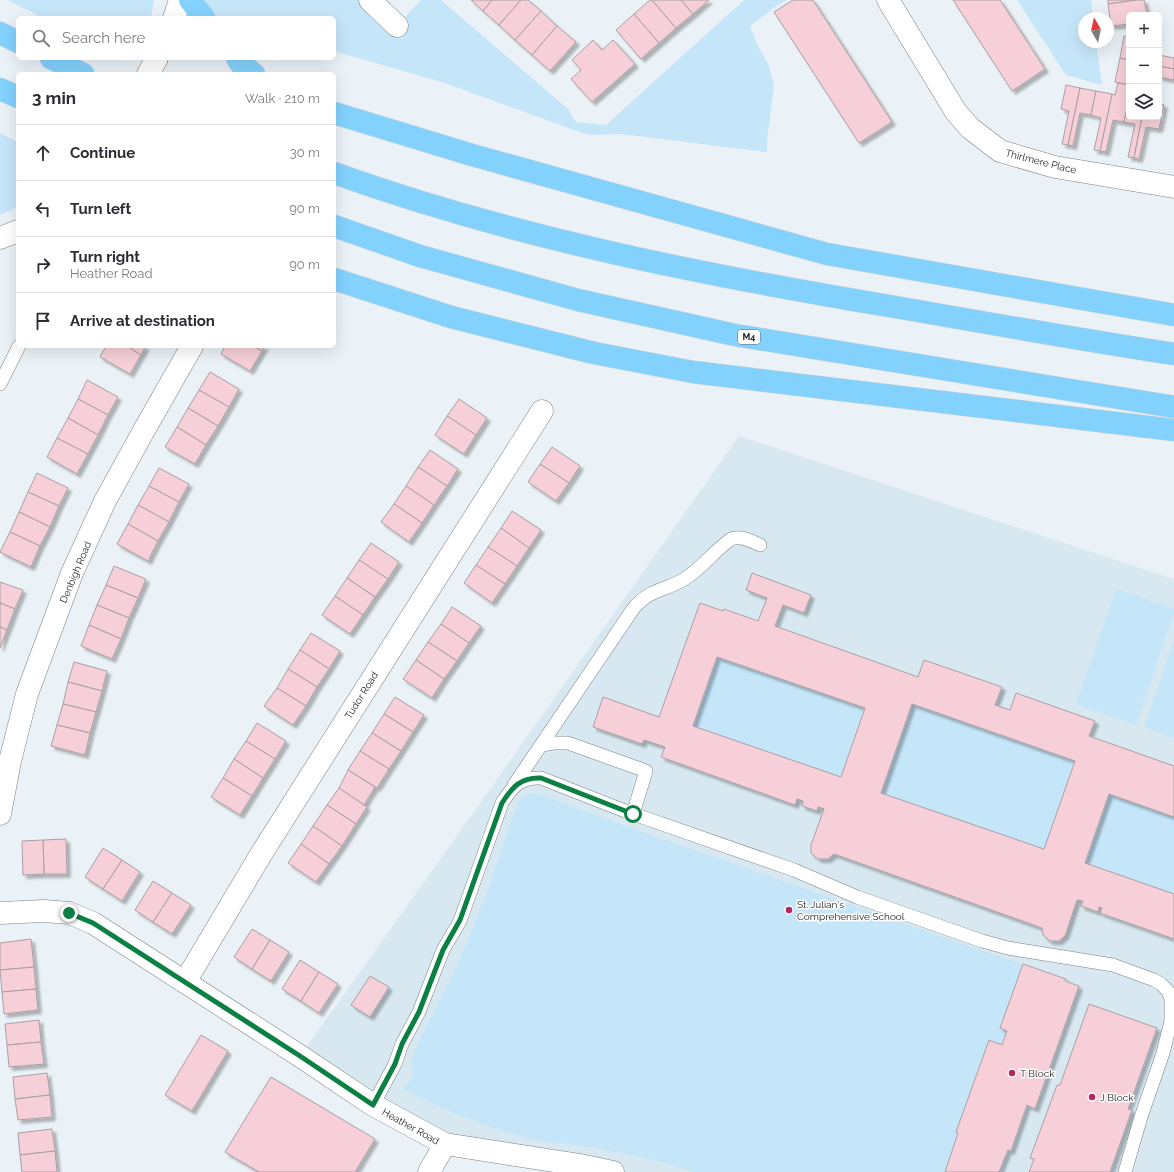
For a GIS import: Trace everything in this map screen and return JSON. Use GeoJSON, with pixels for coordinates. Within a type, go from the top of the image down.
{"type":"FeatureCollection","features":[{"type":"Feature","properties":{"kind":"highway"},"geometry":{"type":"LineString","coordinates":[[190,0],[202,16]]}},
{"type":"Feature","properties":{"kind":"highway"},"geometry":{"type":"LineString","coordinates":[[0,32],[16,41]]}},
{"type":"Feature","properties":{"kind":"highway"},"geometry":{"type":"LineString","coordinates":[[55,60],[80,72]]}},
{"type":"Feature","properties":{"kind":"highway"},"geometry":{"type":"LineString","coordinates":[[238,60],[251,72]]}},
{"type":"Feature","properties":{"kind":"highway"},"geometry":{"type":"LineString","coordinates":[[0,89],[16,96]]}},
{"type":"Feature","properties":{"kind":"highway"},"geometry":{"type":"LineString","coordinates":[[336,114],[472,155],[827,254],[1174,315]]}},
{"type":"Feature","properties":{"kind":"highway"},"geometry":{"type":"LineString","coordinates":[[336,174],[433,207],[579,246],[652,262],[837,297],[1174,354]]}},
{"type":"Feature","properties":{"kind":"highway","name":"M4"},"geometry":{"type":"LineString","coordinates":[[336,227],[420,256],[578,300],[735,334],[1174,407]]}},
{"type":"Feature","properties":{"kind":"highway"},"geometry":{"type":"LineString","coordinates":[[336,280],[458,319],[594,353],[693,372],[1174,430]]}},
{"type":"Feature","properties":{"kind":"street"},"geometry":{"type":"LineString","coordinates":[[175,16],[180,0]]}},
{"type":"Feature","properties":{"kind":"street"},"geometry":{"type":"LineString","coordinates":[[370,0],[397,26]]}},
{"type":"Feature","properties":{"kind":"street","name":"Thirlmere Place"},"geometry":{"type":"LineString","coordinates":[[888,0],[956,112],[970,128],[1000,151],[1054,166],[1174,187]]}},
{"type":"Feature","properties":{"kind":"street"},"geometry":{"type":"LineString","coordinates":[[149,72],[156,60]]}},
{"type":"Feature","properties":{"kind":"street"},"geometry":{"type":"LineString","coordinates":[[0,238],[16,232]]}},
{"type":"Feature","properties":{"kind":"street","name":"Denbigh Road"},"geometry":{"type":"LineString","coordinates":[[0,814],[10,761],[27,694],[72,574],[105,501],[191,348]]}},
{"type":"Feature","properties":{"kind":"street","name":"Tudor Road"},"geometry":{"type":"LineString","coordinates":[[185,982],[263,851],[542,411]]}},
{"type":"Feature","properties":{"kind":"street","name":"Heather Road"},"geometry":{"type":"LineString","coordinates":[[0,913],[44,910],[69,913],[93,923],[300,1056],[373,1105],[445,1144],[580,1165],[613,1172]]}},
{"type":"Feature","properties":{"kind":"street"},"geometry":{"type":"LineString","coordinates":[[429,1172],[445,1144]]}},
{"type":"Feature","properties":{"kind":"lane"},"geometry":{"type":"LineString","coordinates":[[0,384],[18,348]]}},
{"type":"Feature","properties":{"kind":"lane"},"geometry":{"type":"LineString","coordinates":[[373,1105],[395,1064],[402,1044],[419,1012],[443,950],[460,920],[502,803],[633,609],[642,599],[653,592],[685,579],[731,539],[741,538],[760,544]]}},
{"type":"Feature","properties":{"kind":"lane"},"geometry":{"type":"LineString","coordinates":[[541,745],[568,743],[646,771],[633,814]]}},
{"type":"Feature","properties":{"kind":"lane"},"geometry":{"type":"LineString","coordinates":[[510,791],[514,786],[526,780],[541,778],[633,814],[794,870],[857,897],[982,941],[1008,948],[1113,965],[1154,980],[1164,986],[1171,999],[1171,1022],[1163,1053],[1141,1117],[1125,1172]]}},
{"type":"Feature","properties":{"kind":"shaded area"},"geometry":{"type":"Polygon","coordinates":[[[8,0],[154,0],[151,16],[39,16],[8,0]]]}},
{"type":"Feature","properties":{"kind":"shaded area"},"geometry":{"type":"Polygon","coordinates":[[[190,0],[370,0],[397,25],[421,0],[441,0],[568,109],[576,122],[606,125],[744,0],[786,0],[750,26],[756,42],[769,66],[774,85],[767,152],[621,134],[590,135],[445,83],[336,52],[336,16],[202,16],[190,0]]]}},
{"type":"Feature","properties":{"kind":"shaded area"},"geometry":{"type":"Polygon","coordinates":[[[1017,0],[1091,0],[1092,12],[1078,12],[1078,48],[1097,48],[1102,85],[1066,75],[1017,0]]]}},
{"type":"Feature","properties":{"kind":"shaded area"},"geometry":{"type":"Polygon","coordinates":[[[0,133],[16,141],[16,208],[0,215],[0,133]]]}},
{"type":"Feature","properties":{"kind":"shaded area","name":"St. Julian's Comprehensive School"},"geometry":{"type":"Polygon","coordinates":[[[739,436],[1174,579],[1174,1172],[613,1172],[445,1144],[300,1056],[739,436]]]}},
{"type":"Feature","properties":{"kind":"shaded area"},"geometry":{"type":"Polygon","coordinates":[[[1116,589],[1174,609],[1174,613],[1136,725],[1076,704],[1116,589]]]}},
{"type":"Feature","properties":{"kind":"shaded area"},"geometry":{"type":"Polygon","coordinates":[[[1174,640],[1174,738],[1144,727],[1174,640]]]}},
{"type":"Feature","properties":{"kind":"shaded area"},"geometry":{"type":"Polygon","coordinates":[[[717,657],[865,708],[841,777],[693,726],[717,657]]]}},
{"type":"Feature","properties":{"kind":"shaded area"},"geometry":{"type":"Polygon","coordinates":[[[912,704],[1075,761],[1044,849],[881,793],[912,704]]]}},
{"type":"Feature","properties":{"kind":"shaded area"},"geometry":{"type":"Polygon","coordinates":[[[528,794],[538,794],[634,829],[1023,964],[1000,1028],[1007,1031],[1002,1045],[988,1041],[956,1132],[958,1133],[945,1172],[696,1172],[621,1153],[542,1141],[508,1133],[462,1116],[403,1089],[413,1076],[411,1058],[460,959],[486,895],[516,806],[520,799],[528,794]]]}},
{"type":"Feature","properties":{"kind":"shaded area"},"geometry":{"type":"Polygon","coordinates":[[[1109,794],[1174,817],[1174,894],[1085,863],[1109,794]]]}},
{"type":"Feature","properties":{"kind":"building"},"geometry":{"type":"Polygon","coordinates":[[[471,0],[492,0],[483,11],[471,0]]]}},
{"type":"Feature","properties":{"kind":"building"},"geometry":{"type":"Polygon","coordinates":[[[492,0],[521,0],[499,25],[483,11],[492,0]]]}},
{"type":"Feature","properties":{"kind":"building"},"geometry":{"type":"Polygon","coordinates":[[[521,0],[528,0],[541,11],[515,40],[499,25],[521,0]]]}},
{"type":"Feature","properties":{"kind":"building"},"geometry":{"type":"Polygon","coordinates":[[[650,0],[652,0],[676,28],[659,43],[634,14],[650,0]]]}},
{"type":"Feature","properties":{"kind":"building"},"geometry":{"type":"Polygon","coordinates":[[[652,0],[681,0],[693,14],[676,28],[652,0]]]}},
{"type":"Feature","properties":{"kind":"building"},"geometry":{"type":"Polygon","coordinates":[[[681,0],[709,0],[693,14],[681,0]]]}},
{"type":"Feature","properties":{"kind":"building"},"geometry":{"type":"Polygon","coordinates":[[[793,0],[813,0],[892,122],[859,143],[774,12],[793,0]]]}},
{"type":"Feature","properties":{"kind":"building"},"geometry":{"type":"Polygon","coordinates":[[[953,0],[1000,0],[1045,69],[1012,91],[953,0]]]}},
{"type":"Feature","properties":{"kind":"building"},"geometry":{"type":"Polygon","coordinates":[[[1108,0],[1137,0],[1108,4],[1108,0]]]}},
{"type":"Feature","properties":{"kind":"building"},"geometry":{"type":"Polygon","coordinates":[[[1144,0],[1146,12],[1126,12],[1126,24],[1114,26],[1114,12],[1109,12],[1108,4],[1144,0]]]}},
{"type":"Feature","properties":{"kind":"building"},"geometry":{"type":"Polygon","coordinates":[[[541,11],[557,26],[532,55],[515,40],[541,11]]]}},
{"type":"Feature","properties":{"kind":"building"},"geometry":{"type":"Polygon","coordinates":[[[634,14],[659,43],[641,59],[616,30],[634,14]]]}},
{"type":"Feature","properties":{"kind":"building"},"geometry":{"type":"Polygon","coordinates":[[[557,26],[576,42],[550,71],[532,55],[557,26]]]}},
{"type":"Feature","properties":{"kind":"building"},"geometry":{"type":"Polygon","coordinates":[[[1124,36],[1126,36],[1126,59],[1120,58],[1124,36]]]}},
{"type":"Feature","properties":{"kind":"building"},"geometry":{"type":"Polygon","coordinates":[[[593,40],[602,50],[613,40],[635,64],[592,102],[571,79],[581,70],[572,60],[593,40]]]}},
{"type":"Feature","properties":{"kind":"building"},"geometry":{"type":"Polygon","coordinates":[[[1162,56],[1174,58],[1174,69],[1162,67],[1162,56]]]}},
{"type":"Feature","properties":{"kind":"building"},"geometry":{"type":"Polygon","coordinates":[[[1120,58],[1126,59],[1126,84],[1115,82],[1120,58]]]}},
{"type":"Feature","properties":{"kind":"building"},"geometry":{"type":"Polygon","coordinates":[[[1162,67],[1174,69],[1174,80],[1162,78],[1162,67]]]}},
{"type":"Feature","properties":{"kind":"building"},"geometry":{"type":"Polygon","coordinates":[[[1118,83],[1126,84],[1126,113],[1124,122],[1113,120],[1106,152],[1100,151],[1112,94],[1115,95],[1118,83]]]}},
{"type":"Feature","properties":{"kind":"building"},"geometry":{"type":"Polygon","coordinates":[[[1066,85],[1080,88],[1068,145],[1062,144],[1069,111],[1061,109],[1066,85]]]}},
{"type":"Feature","properties":{"kind":"building"},"geometry":{"type":"Polygon","coordinates":[[[1080,88],[1096,91],[1091,115],[1080,113],[1073,146],[1068,145],[1080,88]]]}},
{"type":"Feature","properties":{"kind":"building"},"geometry":{"type":"Polygon","coordinates":[[[1096,91],[1112,94],[1100,151],[1094,150],[1101,118],[1091,115],[1096,91]]]}},
{"type":"Feature","properties":{"kind":"building"},"geometry":{"type":"Polygon","coordinates":[[[1162,104],[1164,105],[1162,115],[1162,104]]]}},
{"type":"Feature","properties":{"kind":"building"},"geometry":{"type":"Polygon","coordinates":[[[1126,113],[1126,120],[1141,120],[1134,158],[1128,157],[1135,124],[1124,122],[1126,113]]]}},
{"type":"Feature","properties":{"kind":"building"},"geometry":{"type":"Polygon","coordinates":[[[1141,120],[1161,120],[1159,129],[1146,127],[1139,159],[1134,158],[1141,120]]]}},
{"type":"Feature","properties":{"kind":"building"},"geometry":{"type":"Polygon","coordinates":[[[105,348],[130,348],[141,355],[130,374],[100,357],[105,348]]]}},
{"type":"Feature","properties":{"kind":"building"},"geometry":{"type":"Polygon","coordinates":[[[130,348],[145,348],[141,355],[130,348]]]}},
{"type":"Feature","properties":{"kind":"building"},"geometry":{"type":"Polygon","coordinates":[[[224,348],[257,348],[262,351],[250,371],[221,354],[224,348]]]}},
{"type":"Feature","properties":{"kind":"building"},"geometry":{"type":"Polygon","coordinates":[[[257,348],[264,348],[262,351],[257,348]]]}},
{"type":"Feature","properties":{"kind":"building"},"geometry":{"type":"Polygon","coordinates":[[[210,372],[239,389],[229,407],[199,390],[210,372]]]}},
{"type":"Feature","properties":{"kind":"building"},"geometry":{"type":"Polygon","coordinates":[[[87,380],[118,397],[108,415],[78,399],[87,380]]]}},
{"type":"Feature","properties":{"kind":"building"},"geometry":{"type":"Polygon","coordinates":[[[199,390],[229,407],[218,426],[188,408],[199,390]]]}},
{"type":"Feature","properties":{"kind":"building"},"geometry":{"type":"Polygon","coordinates":[[[78,399],[108,415],[98,435],[68,418],[78,399]]]}},
{"type":"Feature","properties":{"kind":"building"},"geometry":{"type":"Polygon","coordinates":[[[459,399],[487,418],[476,435],[447,416],[459,399]]]}},
{"type":"Feature","properties":{"kind":"building"},"geometry":{"type":"Polygon","coordinates":[[[188,408],[218,426],[206,445],[177,427],[188,408]]]}},
{"type":"Feature","properties":{"kind":"building"},"geometry":{"type":"Polygon","coordinates":[[[447,416],[476,435],[464,454],[435,435],[447,416]]]}},
{"type":"Feature","properties":{"kind":"building"},"geometry":{"type":"Polygon","coordinates":[[[68,418],[98,435],[88,454],[57,438],[68,418]]]}},
{"type":"Feature","properties":{"kind":"building"},"geometry":{"type":"Polygon","coordinates":[[[177,427],[206,445],[195,464],[165,447],[177,427]]]}},
{"type":"Feature","properties":{"kind":"building"},"geometry":{"type":"Polygon","coordinates":[[[57,438],[88,454],[77,474],[47,457],[57,438]]]}},
{"type":"Feature","properties":{"kind":"building"},"geometry":{"type":"Polygon","coordinates":[[[552,447],[580,466],[569,483],[540,464],[552,447]]]}},
{"type":"Feature","properties":{"kind":"building"},"geometry":{"type":"Polygon","coordinates":[[[430,450],[458,469],[447,486],[418,467],[430,450]]]}},
{"type":"Feature","properties":{"kind":"building"},"geometry":{"type":"Polygon","coordinates":[[[540,464],[569,483],[556,501],[528,482],[540,464]]]}},
{"type":"Feature","properties":{"kind":"building"},"geometry":{"type":"Polygon","coordinates":[[[418,467],[447,486],[434,505],[406,486],[418,467]]]}},
{"type":"Feature","properties":{"kind":"building"},"geometry":{"type":"Polygon","coordinates":[[[159,468],[189,484],[179,502],[149,486],[159,468]]]}},
{"type":"Feature","properties":{"kind":"building"},"geometry":{"type":"Polygon","coordinates":[[[37,473],[68,488],[59,506],[28,492],[37,473]]]}},
{"type":"Feature","properties":{"kind":"building"},"geometry":{"type":"Polygon","coordinates":[[[149,486],[179,502],[169,522],[138,505],[149,486]]]}},
{"type":"Feature","properties":{"kind":"building"},"geometry":{"type":"Polygon","coordinates":[[[406,486],[434,505],[422,523],[394,504],[406,486]]]}},
{"type":"Feature","properties":{"kind":"building"},"geometry":{"type":"Polygon","coordinates":[[[28,492],[59,506],[50,527],[19,512],[28,492]]]}},
{"type":"Feature","properties":{"kind":"building"},"geometry":{"type":"Polygon","coordinates":[[[394,504],[422,523],[409,542],[381,522],[394,504]]]}},
{"type":"Feature","properties":{"kind":"building"},"geometry":{"type":"Polygon","coordinates":[[[138,505],[169,522],[158,541],[128,524],[138,505]]]}},
{"type":"Feature","properties":{"kind":"building"},"geometry":{"type":"Polygon","coordinates":[[[512,511],[541,530],[529,548],[501,528],[512,511]]]}},
{"type":"Feature","properties":{"kind":"building"},"geometry":{"type":"Polygon","coordinates":[[[19,512],[50,527],[40,546],[10,532],[19,512]]]}},
{"type":"Feature","properties":{"kind":"building"},"geometry":{"type":"Polygon","coordinates":[[[128,524],[158,541],[148,561],[117,544],[128,524]]]}},
{"type":"Feature","properties":{"kind":"building"},"geometry":{"type":"Polygon","coordinates":[[[501,528],[529,548],[517,566],[488,547],[501,528]]]}},
{"type":"Feature","properties":{"kind":"building"},"geometry":{"type":"Polygon","coordinates":[[[10,532],[40,546],[31,567],[0,552],[10,532]]]}},
{"type":"Feature","properties":{"kind":"building"},"geometry":{"type":"Polygon","coordinates":[[[371,543],[399,562],[388,579],[359,560],[371,543]]]}},
{"type":"Feature","properties":{"kind":"building"},"geometry":{"type":"Polygon","coordinates":[[[488,547],[517,566],[505,584],[476,565],[488,547]]]}},
{"type":"Feature","properties":{"kind":"building"},"geometry":{"type":"Polygon","coordinates":[[[359,560],[388,579],[375,597],[347,578],[359,560]]]}},
{"type":"Feature","properties":{"kind":"building"},"geometry":{"type":"Polygon","coordinates":[[[476,565],[505,584],[492,603],[464,583],[476,565]]]}},
{"type":"Feature","properties":{"kind":"building"},"geometry":{"type":"Polygon","coordinates":[[[114,566],[146,579],[138,598],[106,585],[114,566]]]}},
{"type":"Feature","properties":{"kind":"building"},"geometry":{"type":"Polygon","coordinates":[[[752,573],[811,595],[804,613],[783,605],[775,626],[918,677],[924,660],[1002,687],[995,705],[1010,710],[1016,693],[1095,721],[1089,736],[1174,766],[1174,817],[1109,794],[1085,863],[1174,894],[1174,939],[1100,913],[1102,908],[1099,907],[1098,912],[1081,906],[1083,901],[1077,900],[1065,936],[1059,941],[1050,941],[1043,935],[1042,928],[834,854],[828,859],[818,859],[811,853],[811,845],[824,809],[818,807],[817,811],[802,806],[803,801],[797,799],[795,805],[661,757],[665,747],[644,740],[642,744],[593,727],[603,697],[659,717],[700,603],[723,611],[724,609],[758,621],[767,598],[746,590],[752,573]],[[717,657],[693,726],[841,777],[865,708],[717,657]],[[912,704],[881,793],[1044,849],[1075,761],[912,704]]]}},
{"type":"Feature","properties":{"kind":"building"},"geometry":{"type":"Polygon","coordinates":[[[347,578],[375,597],[363,615],[335,596],[347,578]]]}},
{"type":"Feature","properties":{"kind":"building"},"geometry":{"type":"Polygon","coordinates":[[[0,582],[23,590],[15,609],[0,603],[0,582]]]}},
{"type":"Feature","properties":{"kind":"building"},"geometry":{"type":"Polygon","coordinates":[[[106,585],[138,598],[129,618],[97,605],[106,585]]]}},
{"type":"Feature","properties":{"kind":"building"},"geometry":{"type":"Polygon","coordinates":[[[335,596],[363,615],[350,634],[322,615],[335,596]]]}},
{"type":"Feature","properties":{"kind":"building"},"geometry":{"type":"Polygon","coordinates":[[[0,603],[15,609],[7,630],[0,627],[0,603]]]}},
{"type":"Feature","properties":{"kind":"building"},"geometry":{"type":"Polygon","coordinates":[[[97,605],[129,618],[121,639],[89,625],[97,605]]]}},
{"type":"Feature","properties":{"kind":"building"},"geometry":{"type":"Polygon","coordinates":[[[452,607],[481,626],[469,643],[441,624],[452,607]]]}},
{"type":"Feature","properties":{"kind":"building"},"geometry":{"type":"Polygon","coordinates":[[[441,624],[469,643],[457,661],[428,642],[441,624]]]}},
{"type":"Feature","properties":{"kind":"building"},"geometry":{"type":"Polygon","coordinates":[[[89,625],[121,639],[112,659],[81,646],[89,625]]]}},
{"type":"Feature","properties":{"kind":"building"},"geometry":{"type":"Polygon","coordinates":[[[0,627],[7,630],[0,648],[0,627]]]}},
{"type":"Feature","properties":{"kind":"building"},"geometry":{"type":"Polygon","coordinates":[[[311,633],[340,651],[329,669],[300,650],[311,633]]]}},
{"type":"Feature","properties":{"kind":"building"},"geometry":{"type":"Polygon","coordinates":[[[428,642],[457,661],[444,679],[416,660],[428,642]]]}},
{"type":"Feature","properties":{"kind":"building"},"geometry":{"type":"Polygon","coordinates":[[[300,650],[329,669],[317,687],[288,669],[300,650]]]}},
{"type":"Feature","properties":{"kind":"building"},"geometry":{"type":"Polygon","coordinates":[[[416,660],[444,679],[432,698],[403,679],[416,660]]]}},
{"type":"Feature","properties":{"kind":"building"},"geometry":{"type":"Polygon","coordinates":[[[74,662],[107,671],[102,691],[68,682],[74,662]]]}},
{"type":"Feature","properties":{"kind":"building"},"geometry":{"type":"Polygon","coordinates":[[[288,669],[317,687],[306,706],[277,688],[288,669]]]}},
{"type":"Feature","properties":{"kind":"building"},"geometry":{"type":"Polygon","coordinates":[[[68,682],[102,691],[96,712],[63,704],[68,682]]]}},
{"type":"Feature","properties":{"kind":"building"},"geometry":{"type":"Polygon","coordinates":[[[277,688],[306,706],[293,725],[264,706],[277,688]]]}},
{"type":"Feature","properties":{"kind":"building"},"geometry":{"type":"Polygon","coordinates":[[[395,697],[424,715],[413,732],[384,714],[395,697]]]}},
{"type":"Feature","properties":{"kind":"building"},"geometry":{"type":"Polygon","coordinates":[[[63,704],[96,712],[90,733],[57,725],[63,704]]]}},
{"type":"Feature","properties":{"kind":"building"},"geometry":{"type":"Polygon","coordinates":[[[384,714],[413,732],[401,751],[372,733],[384,714]]]}},
{"type":"Feature","properties":{"kind":"building"},"geometry":{"type":"Polygon","coordinates":[[[257,723],[286,741],[275,759],[246,741],[257,723]]]}},
{"type":"Feature","properties":{"kind":"building"},"geometry":{"type":"Polygon","coordinates":[[[57,725],[90,733],[85,755],[51,746],[57,725]]]}},
{"type":"Feature","properties":{"kind":"building"},"geometry":{"type":"Polygon","coordinates":[[[372,733],[401,751],[389,769],[360,751],[372,733]]]}},
{"type":"Feature","properties":{"kind":"building"},"geometry":{"type":"Polygon","coordinates":[[[246,741],[275,759],[263,778],[234,759],[246,741]]]}},
{"type":"Feature","properties":{"kind":"building"},"geometry":{"type":"Polygon","coordinates":[[[360,751],[389,769],[377,788],[348,770],[360,751]]]}},
{"type":"Feature","properties":{"kind":"building"},"geometry":{"type":"Polygon","coordinates":[[[234,759],[263,778],[252,796],[223,778],[234,759]]]}},
{"type":"Feature","properties":{"kind":"building"},"geometry":{"type":"Polygon","coordinates":[[[348,770],[375,787],[364,805],[339,788],[348,770]]]}},
{"type":"Feature","properties":{"kind":"building"},"geometry":{"type":"Polygon","coordinates":[[[223,778],[252,796],[240,815],[211,797],[223,778]]]}},
{"type":"Feature","properties":{"kind":"building"},"geometry":{"type":"Polygon","coordinates":[[[339,788],[367,807],[356,824],[327,805],[339,788]]]}},
{"type":"Feature","properties":{"kind":"building"},"geometry":{"type":"Polygon","coordinates":[[[327,805],[356,824],[342,846],[313,826],[327,805]]]}},
{"type":"Feature","properties":{"kind":"building"},"geometry":{"type":"Polygon","coordinates":[[[313,826],[342,846],[329,864],[301,844],[313,826]]]}},
{"type":"Feature","properties":{"kind":"building"},"geometry":{"type":"Polygon","coordinates":[[[66,839],[67,874],[44,874],[43,840],[66,839]]]}},
{"type":"Feature","properties":{"kind":"building"},"geometry":{"type":"Polygon","coordinates":[[[43,840],[44,874],[23,875],[22,841],[43,840]]]}},
{"type":"Feature","properties":{"kind":"building"},"geometry":{"type":"Polygon","coordinates":[[[301,844],[329,864],[316,882],[288,863],[301,844]]]}},
{"type":"Feature","properties":{"kind":"building"},"geometry":{"type":"Polygon","coordinates":[[[103,848],[122,860],[103,889],[85,877],[103,848]]]}},
{"type":"Feature","properties":{"kind":"building"},"geometry":{"type":"Polygon","coordinates":[[[122,860],[140,872],[122,901],[103,889],[122,860]]]}},
{"type":"Feature","properties":{"kind":"building"},"geometry":{"type":"Polygon","coordinates":[[[153,881],[172,893],[153,922],[135,910],[153,881]]]}},
{"type":"Feature","properties":{"kind":"building"},"geometry":{"type":"Polygon","coordinates":[[[172,893],[191,905],[172,934],[153,922],[172,893]]]}},
{"type":"Feature","properties":{"kind":"building"},"geometry":{"type":"Polygon","coordinates":[[[252,929],[270,940],[252,969],[234,957],[252,929]]]}},
{"type":"Feature","properties":{"kind":"building"},"geometry":{"type":"Polygon","coordinates":[[[31,939],[34,967],[0,970],[0,943],[31,939]]]}},
{"type":"Feature","properties":{"kind":"building"},"geometry":{"type":"Polygon","coordinates":[[[270,940],[289,952],[271,981],[252,969],[270,940]]]}},
{"type":"Feature","properties":{"kind":"building"},"geometry":{"type":"Polygon","coordinates":[[[300,960],[319,972],[301,1001],[282,989],[300,960]]]}},
{"type":"Feature","properties":{"kind":"building","name":"T Block"},"geometry":{"type":"Polygon","coordinates":[[[1023,964],[1066,979],[1065,981],[1079,986],[1035,1109],[1027,1105],[1011,1151],[1008,1150],[999,1172],[945,1172],[958,1133],[956,1132],[989,1040],[1002,1045],[1007,1031],[1000,1028],[1023,964]]]}},
{"type":"Feature","properties":{"kind":"building"},"geometry":{"type":"Polygon","coordinates":[[[34,967],[36,989],[2,992],[0,970],[34,967]]]}},
{"type":"Feature","properties":{"kind":"building"},"geometry":{"type":"Polygon","coordinates":[[[319,972],[338,984],[319,1013],[301,1001],[319,972]]]}},
{"type":"Feature","properties":{"kind":"building"},"geometry":{"type":"Polygon","coordinates":[[[370,976],[389,987],[370,1017],[351,1005],[370,976]]]}},
{"type":"Feature","properties":{"kind":"building"},"geometry":{"type":"Polygon","coordinates":[[[36,989],[38,1010],[4,1014],[2,992],[36,989]]]}},
{"type":"Feature","properties":{"kind":"building","name":"J Block"},"geometry":{"type":"Polygon","coordinates":[[[1089,1004],[1157,1028],[1128,1109],[1132,1110],[1110,1172],[1029,1172],[1034,1159],[1030,1158],[1057,1085],[1060,1085],[1089,1004]]]}},
{"type":"Feature","properties":{"kind":"building"},"geometry":{"type":"Polygon","coordinates":[[[39,1020],[41,1042],[7,1045],[5,1024],[39,1020]]]}},
{"type":"Feature","properties":{"kind":"building"},"geometry":{"type":"Polygon","coordinates":[[[201,1035],[228,1051],[192,1111],[165,1095],[201,1035]]]}},
{"type":"Feature","properties":{"kind":"building"},"geometry":{"type":"Polygon","coordinates":[[[41,1042],[44,1064],[9,1067],[7,1045],[41,1042]]]}},
{"type":"Feature","properties":{"kind":"building"},"geometry":{"type":"Polygon","coordinates":[[[47,1073],[50,1095],[15,1099],[13,1077],[47,1073]]]}},
{"type":"Feature","properties":{"kind":"building"},"geometry":{"type":"Polygon","coordinates":[[[271,1077],[375,1139],[355,1172],[259,1172],[225,1152],[271,1077]]]}},
{"type":"Feature","properties":{"kind":"building"},"geometry":{"type":"Polygon","coordinates":[[[50,1095],[52,1117],[18,1120],[15,1099],[50,1095]]]}},
{"type":"Feature","properties":{"kind":"building"},"geometry":{"type":"Polygon","coordinates":[[[52,1129],[55,1151],[20,1155],[18,1133],[52,1129]]]}},
{"type":"Feature","properties":{"kind":"building"},"geometry":{"type":"Polygon","coordinates":[[[55,1151],[57,1172],[22,1172],[20,1155],[55,1151]]]}},
{"type":"Feature","properties":{"kind":"place","name":"St. Julian's Comprehensive School"},"geometry":{"type":"Point","coordinates":[789,910]}},
{"type":"Feature","properties":{"kind":"place","name":"T Block"},"geometry":{"type":"Point","coordinates":[1012,1073]}},
{"type":"Feature","properties":{"kind":"place","name":"J Block"},"geometry":{"type":"Point","coordinates":[1092,1097]}},
{"type":"Feature","properties":{"kind":"route"},"geometry":{"type":"LineString","coordinates":[[69,913],[93,923],[300,1056],[373,1105],[395,1064],[402,1044],[419,1012],[443,950],[460,920],[502,803],[512,788],[522,781],[533,778],[541,778],[633,814]]}}]}
